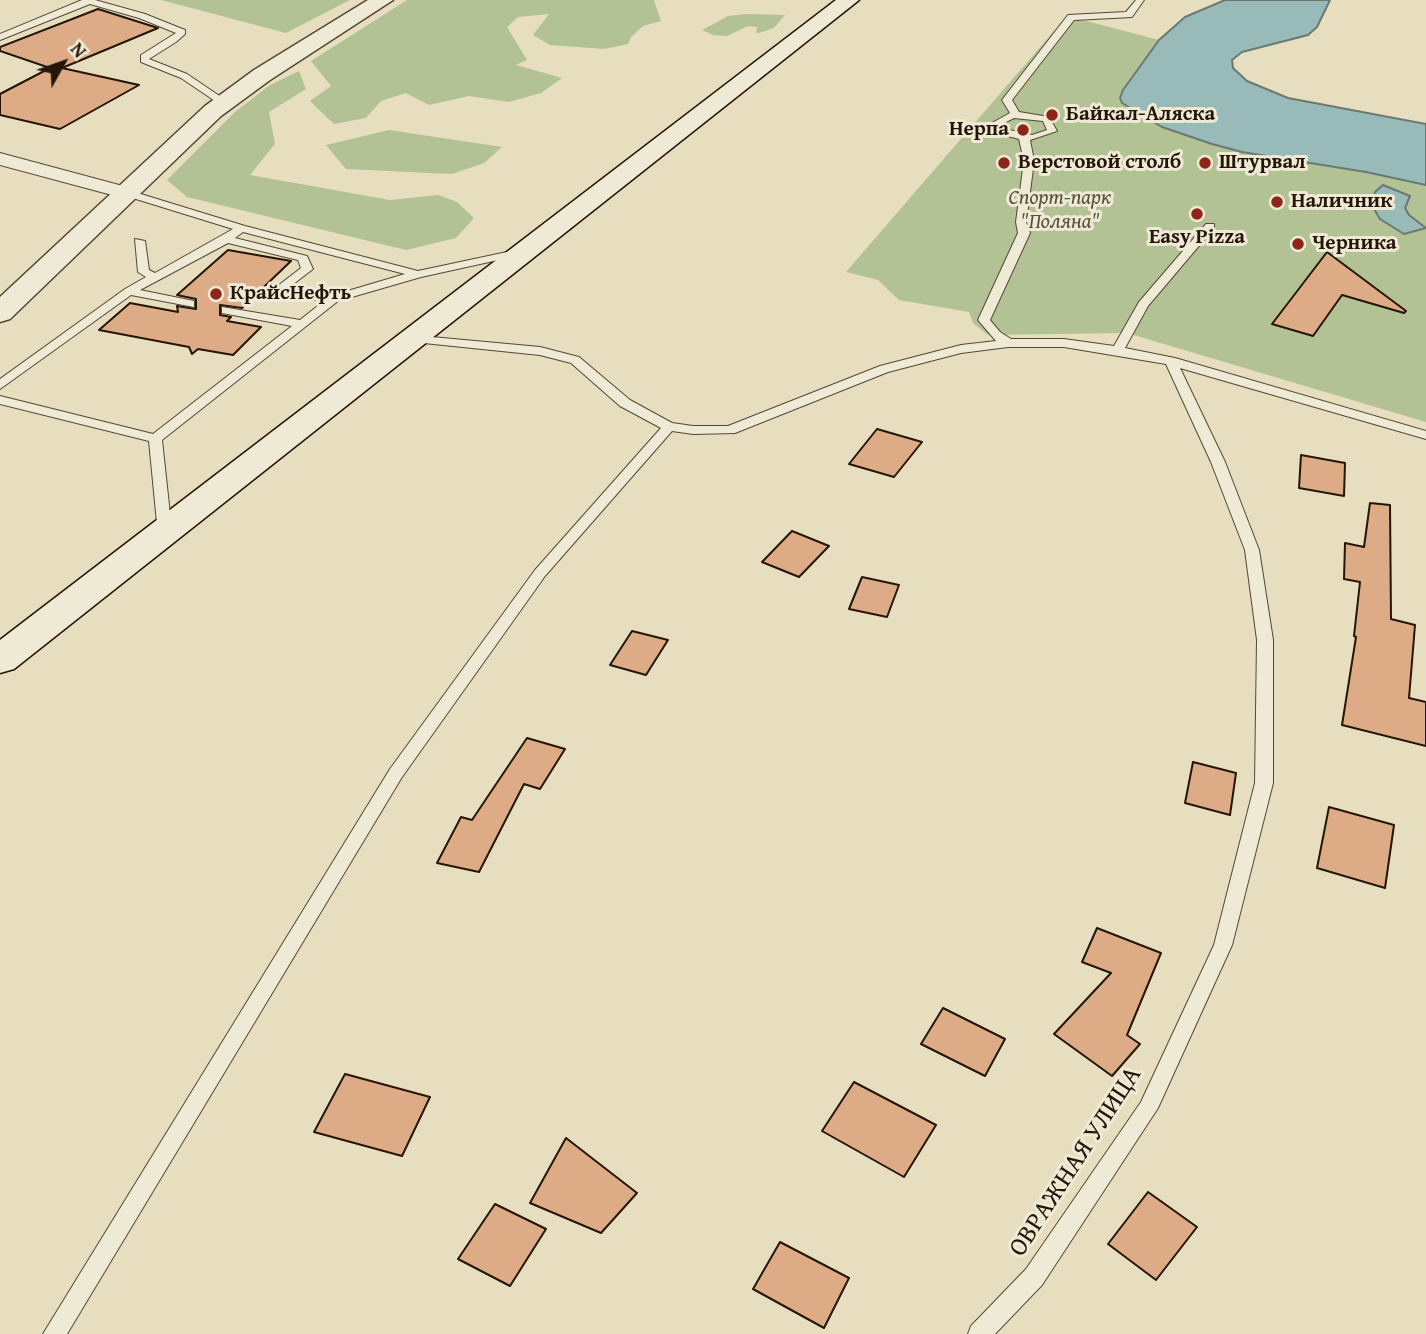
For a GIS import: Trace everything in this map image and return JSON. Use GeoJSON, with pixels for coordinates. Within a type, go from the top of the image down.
{"type":"FeatureCollection","features":[{"type":"Feature","properties":{"kind":"main road"},"geometry":{"type":"LineString","coordinates":[[0,313],[224,103],[383,0]]}},
{"type":"Feature","properties":{"kind":"main road"},"geometry":{"type":"LineString","coordinates":[[0,660],[521,252],[849,0]]}},
{"type":"Feature","properties":{"kind":"street"},"geometry":{"type":"LineString","coordinates":[[0,159],[127,193]]}},
{"type":"Feature","properties":{"kind":"lane"},"geometry":{"type":"LineString","coordinates":[[1016,115],[1007,100],[1071,17],[1129,15],[1140,0]]}},
{"type":"Feature","properties":{"kind":"lane"},"geometry":{"type":"LineString","coordinates":[[0,37],[87,1],[142,16],[182,32],[144,57],[144,60],[184,76],[224,103]]}},
{"type":"Feature","properties":{"kind":"lane"},"geometry":{"type":"LineString","coordinates":[[1016,115],[1038,117],[1053,127],[1048,134],[1024,138],[1007,134],[997,127],[999,119],[1016,115]]}},
{"type":"Feature","properties":{"kind":"lane"},"geometry":{"type":"LineString","coordinates":[[1008,342],[996,335],[984,320],[1024,233],[1021,222],[1029,161],[1024,138]]}},
{"type":"Feature","properties":{"kind":"lane"},"geometry":{"type":"LineString","coordinates":[[127,193],[241,228],[419,274]]}},
{"type":"Feature","properties":{"kind":"lane"},"geometry":{"type":"LineString","coordinates":[[1118,350],[1143,305],[1210,226]]}},
{"type":"Feature","properties":{"kind":"lane"},"geometry":{"type":"LineString","coordinates":[[0,385],[129,291],[157,278],[241,228]]}},
{"type":"Feature","properties":{"kind":"lane"},"geometry":{"type":"LineString","coordinates":[[226,239],[303,258],[307,269],[285,285],[295,294],[334,299]]}},
{"type":"Feature","properties":{"kind":"lane"},"geometry":{"type":"LineString","coordinates":[[139,241],[144,272],[157,278]]}},
{"type":"Feature","properties":{"kind":"lane"},"geometry":{"type":"LineString","coordinates":[[155,439],[334,299],[419,274],[521,252]]}},
{"type":"Feature","properties":{"kind":"lane"},"geometry":{"type":"LineString","coordinates":[[129,291],[190,304]]}},
{"type":"Feature","properties":{"kind":"lane"},"geometry":{"type":"LineString","coordinates":[[226,310],[302,324]]}},
{"type":"Feature","properties":{"kind":"lane"},"geometry":{"type":"LineString","coordinates":[[414,338],[540,351],[575,360],[625,403],[669,427],[693,430],[730,430],[884,369],[961,349],[1008,342],[1064,343],[1171,361],[1426,435]]}},
{"type":"Feature","properties":{"kind":"lane","name":"ОВРАЖНАЯ УЛИЦА"},"geometry":{"type":"LineString","coordinates":[[979,1334],[1034,1277],[1148,1108],[1223,945],[1264,783],[1265,640],[1252,550],[1218,462],[1171,361]]}},
{"type":"Feature","properties":{"kind":"lane"},"geometry":{"type":"LineString","coordinates":[[0,400],[155,439]]}},
{"type":"Feature","properties":{"kind":"lane"},"geometry":{"type":"LineString","coordinates":[[54,1334],[396,773],[540,573],[669,427]]}},
{"type":"Feature","properties":{"kind":"lane"},"geometry":{"type":"LineString","coordinates":[[155,439],[165,533]]}},
{"type":"Feature","properties":{"kind":"green space"},"geometry":{"type":"Polygon","coordinates":[[[161,0],[350,0],[286,33],[161,0]]]}},
{"type":"Feature","properties":{"kind":"green space"},"geometry":{"type":"Polygon","coordinates":[[[407,0],[654,0],[661,21],[643,26],[631,37],[628,44],[604,49],[550,45],[533,35],[549,14],[518,17],[507,27],[527,60],[516,65],[562,78],[541,93],[509,102],[469,96],[429,105],[406,93],[381,101],[366,118],[334,124],[310,101],[331,86],[311,61],[407,0]]]}},
{"type":"Feature","properties":{"kind":"green space"},"geometry":{"type":"Polygon","coordinates":[[[785,15],[774,28],[759,33],[756,33],[757,27],[748,26],[727,36],[713,35],[702,30],[728,16],[785,15]]]}},
{"type":"Feature","properties":{"kind":"green space","name":"Спорт-парк \"Поляна\""},"geometry":{"type":"Polygon","coordinates":[[[1067,16],[1159,40],[1123,90],[1122,103],[1162,127],[1242,152],[1366,172],[1426,185],[1426,422],[1127,333],[988,335],[973,323],[969,312],[899,300],[878,280],[846,272],[1067,16]]]}},
{"type":"Feature","properties":{"kind":"green space"},"geometry":{"type":"Polygon","coordinates":[[[299,71],[306,89],[269,112],[275,144],[250,175],[390,200],[438,195],[457,202],[474,218],[456,238],[406,250],[187,197],[167,180],[235,112],[270,85],[299,71]]]}},
{"type":"Feature","properties":{"kind":"green space"},"geometry":{"type":"Polygon","coordinates":[[[389,130],[502,147],[484,163],[452,174],[346,169],[326,145],[389,130]]]}},
{"type":"Feature","properties":{"kind":"water"},"geometry":{"type":"Polygon","coordinates":[[[1225,0],[1330,0],[1317,27],[1308,35],[1242,52],[1232,60],[1233,68],[1247,81],[1288,98],[1426,124],[1426,185],[1366,172],[1242,152],[1212,144],[1162,127],[1122,103],[1120,98],[1123,90],[1159,40],[1185,17],[1225,0]]]}},
{"type":"Feature","properties":{"kind":"water"},"geometry":{"type":"Polygon","coordinates":[[[1383,185],[1410,196],[1405,208],[1409,215],[1426,228],[1404,234],[1380,219],[1374,209],[1373,199],[1375,192],[1383,185]]]}},
{"type":"Feature","properties":{"kind":"building"},"geometry":{"type":"Polygon","coordinates":[[[98,9],[158,28],[62,68],[139,85],[60,129],[0,115],[0,94],[50,68],[0,51],[0,47],[98,9]]]}},
{"type":"Feature","properties":{"kind":"building"},"geometry":{"type":"Polygon","coordinates":[[[228,250],[291,261],[242,308],[220,305],[220,315],[231,317],[227,321],[261,327],[233,355],[198,349],[192,354],[189,347],[99,330],[130,303],[178,312],[177,306],[196,309],[196,299],[177,295],[228,250]]]}},
{"type":"Feature","properties":{"kind":"building"},"geometry":{"type":"Polygon","coordinates":[[[1327,252],[1406,311],[1404,313],[1342,295],[1313,336],[1272,324],[1327,252]]]}},
{"type":"Feature","properties":{"kind":"building"},"geometry":{"type":"Polygon","coordinates":[[[877,429],[922,442],[894,477],[849,464],[877,429]]]}},
{"type":"Feature","properties":{"kind":"building"},"geometry":{"type":"Polygon","coordinates":[[[1301,455],[1345,463],[1344,496],[1299,488],[1301,455]]]}},
{"type":"Feature","properties":{"kind":"building"},"geometry":{"type":"Polygon","coordinates":[[[1370,503],[1390,505],[1391,619],[1415,625],[1409,698],[1426,702],[1426,746],[1342,725],[1356,637],[1360,582],[1344,579],[1345,543],[1364,547],[1370,503]]]}},
{"type":"Feature","properties":{"kind":"building"},"geometry":{"type":"Polygon","coordinates":[[[792,531],[829,546],[799,577],[762,562],[792,531]]]}},
{"type":"Feature","properties":{"kind":"building"},"geometry":{"type":"Polygon","coordinates":[[[862,577],[899,585],[887,617],[849,609],[862,577]]]}},
{"type":"Feature","properties":{"kind":"building"},"geometry":{"type":"Polygon","coordinates":[[[632,631],[668,640],[646,675],[610,665],[632,631]]]}},
{"type":"Feature","properties":{"kind":"building"},"geometry":{"type":"Polygon","coordinates":[[[527,738],[565,749],[540,789],[524,784],[479,872],[437,863],[461,817],[472,820],[527,738]]]}},
{"type":"Feature","properties":{"kind":"building"},"geometry":{"type":"Polygon","coordinates":[[[1193,762],[1236,773],[1230,815],[1185,803],[1193,762]]]}},
{"type":"Feature","properties":{"kind":"building"},"geometry":{"type":"Polygon","coordinates":[[[1329,807],[1394,825],[1385,888],[1317,868],[1329,807]]]}},
{"type":"Feature","properties":{"kind":"building"},"geometry":{"type":"Polygon","coordinates":[[[1097,928],[1161,953],[1127,1035],[1140,1044],[1112,1076],[1054,1034],[1111,973],[1082,962],[1097,928]]]}},
{"type":"Feature","properties":{"kind":"building"},"geometry":{"type":"Polygon","coordinates":[[[943,1008],[1005,1039],[985,1076],[921,1044],[943,1008]]]}},
{"type":"Feature","properties":{"kind":"building"},"geometry":{"type":"Polygon","coordinates":[[[345,1074],[430,1097],[402,1156],[314,1132],[345,1074]]]}},
{"type":"Feature","properties":{"kind":"building"},"geometry":{"type":"Polygon","coordinates":[[[854,1082],[936,1125],[904,1177],[822,1131],[854,1082]]]}},
{"type":"Feature","properties":{"kind":"building"},"geometry":{"type":"Polygon","coordinates":[[[566,1138],[637,1193],[601,1233],[530,1203],[566,1138]]]}},
{"type":"Feature","properties":{"kind":"building"},"geometry":{"type":"Polygon","coordinates":[[[1148,1192],[1197,1227],[1156,1280],[1108,1244],[1148,1192]]]}},
{"type":"Feature","properties":{"kind":"building"},"geometry":{"type":"Polygon","coordinates":[[[495,1204],[546,1229],[510,1286],[458,1259],[495,1204]]]}},
{"type":"Feature","properties":{"kind":"building"},"geometry":{"type":"Polygon","coordinates":[[[780,1242],[849,1278],[824,1328],[753,1289],[780,1242]]]}},
{"type":"Feature","properties":{"kind":"place","name":"Байкал-Аляска"},"geometry":{"type":"Point","coordinates":[1052,115]}},
{"type":"Feature","properties":{"kind":"place","name":"Нерпа"},"geometry":{"type":"Point","coordinates":[1023,130]}},
{"type":"Feature","properties":{"kind":"place","name":"Верстовой столб"},"geometry":{"type":"Point","coordinates":[1004,163]}},
{"type":"Feature","properties":{"kind":"place","name":"Штурвал"},"geometry":{"type":"Point","coordinates":[1205,163]}},
{"type":"Feature","properties":{"kind":"place","name":"Наличник"},"geometry":{"type":"Point","coordinates":[1277,202]}},
{"type":"Feature","properties":{"kind":"place","name":"Easy Pizza"},"geometry":{"type":"Point","coordinates":[1197,214]}},
{"type":"Feature","properties":{"kind":"place","name":"Черника"},"geometry":{"type":"Point","coordinates":[1298,244]}},
{"type":"Feature","properties":{"kind":"place","name":"КрайсНефть"},"geometry":{"type":"Point","coordinates":[216,294]}}]}
